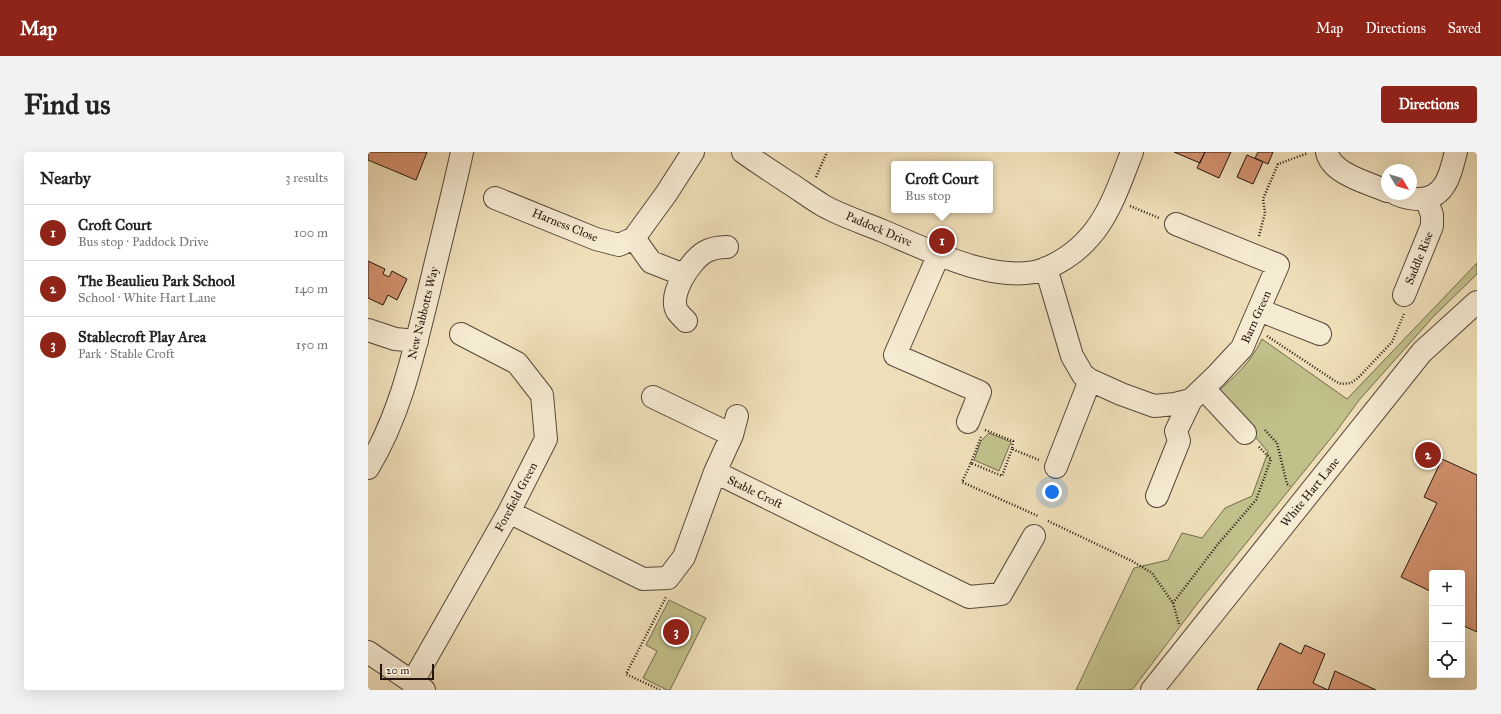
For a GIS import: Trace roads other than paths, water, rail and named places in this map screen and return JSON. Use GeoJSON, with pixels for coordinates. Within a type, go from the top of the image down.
{"type":"FeatureCollection","features":[{"type":"Feature","properties":{"kind":"street","name":"New Nabbotts Way"},"geometry":{"type":"LineString","coordinates":[[368,468],[375,457],[400,400],[416,341],[462,152]]}},
{"type":"Feature","properties":{"kind":"street"},"geometry":{"type":"LineString","coordinates":[[684,275],[651,262],[634,238],[666,194],[693,152]]}},
{"type":"Feature","properties":{"kind":"street","name":"Paddock Drive"},"geometry":{"type":"LineString","coordinates":[[744,152],[825,206],[980,269],[1019,274],[1046,268],[1063,260],[1083,244],[1097,230],[1111,205],[1132,152]]}},
{"type":"Feature","properties":{"kind":"street"},"geometry":{"type":"LineString","coordinates":[[1327,152],[1327,155],[1336,167],[1346,174],[1381,188]]}},
{"type":"Feature","properties":{"kind":"street"},"geometry":{"type":"LineString","coordinates":[[1417,200],[1438,194],[1446,184],[1456,152]]}},
{"type":"Feature","properties":{"kind":"street","name":"Harness Close"},"geometry":{"type":"LineString","coordinates":[[495,198],[596,239],[619,245],[634,238]]}},
{"type":"Feature","properties":{"kind":"street","name":"Saddle Rise"},"geometry":{"type":"LineString","coordinates":[[1404,295],[1432,226],[1432,215],[1426,198]]}},
{"type":"Feature","properties":{"kind":"street","name":"Barn Green"},"geometry":{"type":"LineString","coordinates":[[1157,496],[1180,440],[1176,431],[1197,394],[1242,348],[1278,265],[1176,224]]}},
{"type":"Feature","properties":{"kind":"street"},"geometry":{"type":"LineString","coordinates":[[686,320],[677,311],[675,304],[679,285],[684,275],[690,265],[706,251],[718,248],[727,248]]}},
{"type":"Feature","properties":{"kind":"street"},"geometry":{"type":"LineString","coordinates":[[940,254],[895,356],[980,392],[976,426]]}},
{"type":"Feature","properties":{"kind":"street"},"geometry":{"type":"LineString","coordinates":[[1046,268],[1072,356],[1083,375],[1090,380],[1121,394],[1154,406],[1174,404],[1197,394],[1245,433]]}},
{"type":"Feature","properties":{"kind":"street","name":"White Hart Lane"},"geometry":{"type":"LineString","coordinates":[[1152,690],[1422,352],[1477,302]]}},
{"type":"Feature","properties":{"kind":"street"},"geometry":{"type":"LineString","coordinates":[[1255,319],[1320,334]]}},
{"type":"Feature","properties":{"kind":"street"},"geometry":{"type":"LineString","coordinates":[[368,330],[396,339],[416,341]]}},
{"type":"Feature","properties":{"kind":"street","name":"Forefield Green"},"geometry":{"type":"LineString","coordinates":[[418,686],[546,439],[542,395],[517,363],[461,334]]}},
{"type":"Feature","properties":{"kind":"street"},"geometry":{"type":"LineString","coordinates":[[1056,467],[1090,380]]}},
{"type":"Feature","properties":{"kind":"street"},"geometry":{"type":"LineString","coordinates":[[652,398],[735,425],[715,472]]}},
{"type":"Feature","properties":{"kind":"street","name":"Stable Croft"},"geometry":{"type":"LineString","coordinates":[[509,512],[643,580],[668,578],[684,557],[715,472],[969,597],[1001,594],[1040,528]]}},
{"type":"Feature","properties":{"kind":"street"},"geometry":{"type":"LineString","coordinates":[[368,652],[418,686]]}},
{"type":"Feature","properties":{"kind":"place","name":"Croft Court"},"geometry":{"type":"Point","coordinates":[942,241]}},
{"type":"Feature","properties":{"kind":"place","name":"The Beaulieu Park School"},"geometry":{"type":"Point","coordinates":[1428,455]}},
{"type":"Feature","properties":{"kind":"place","name":"Stablecroft Play Area"},"geometry":{"type":"Point","coordinates":[676,632]}}]}
